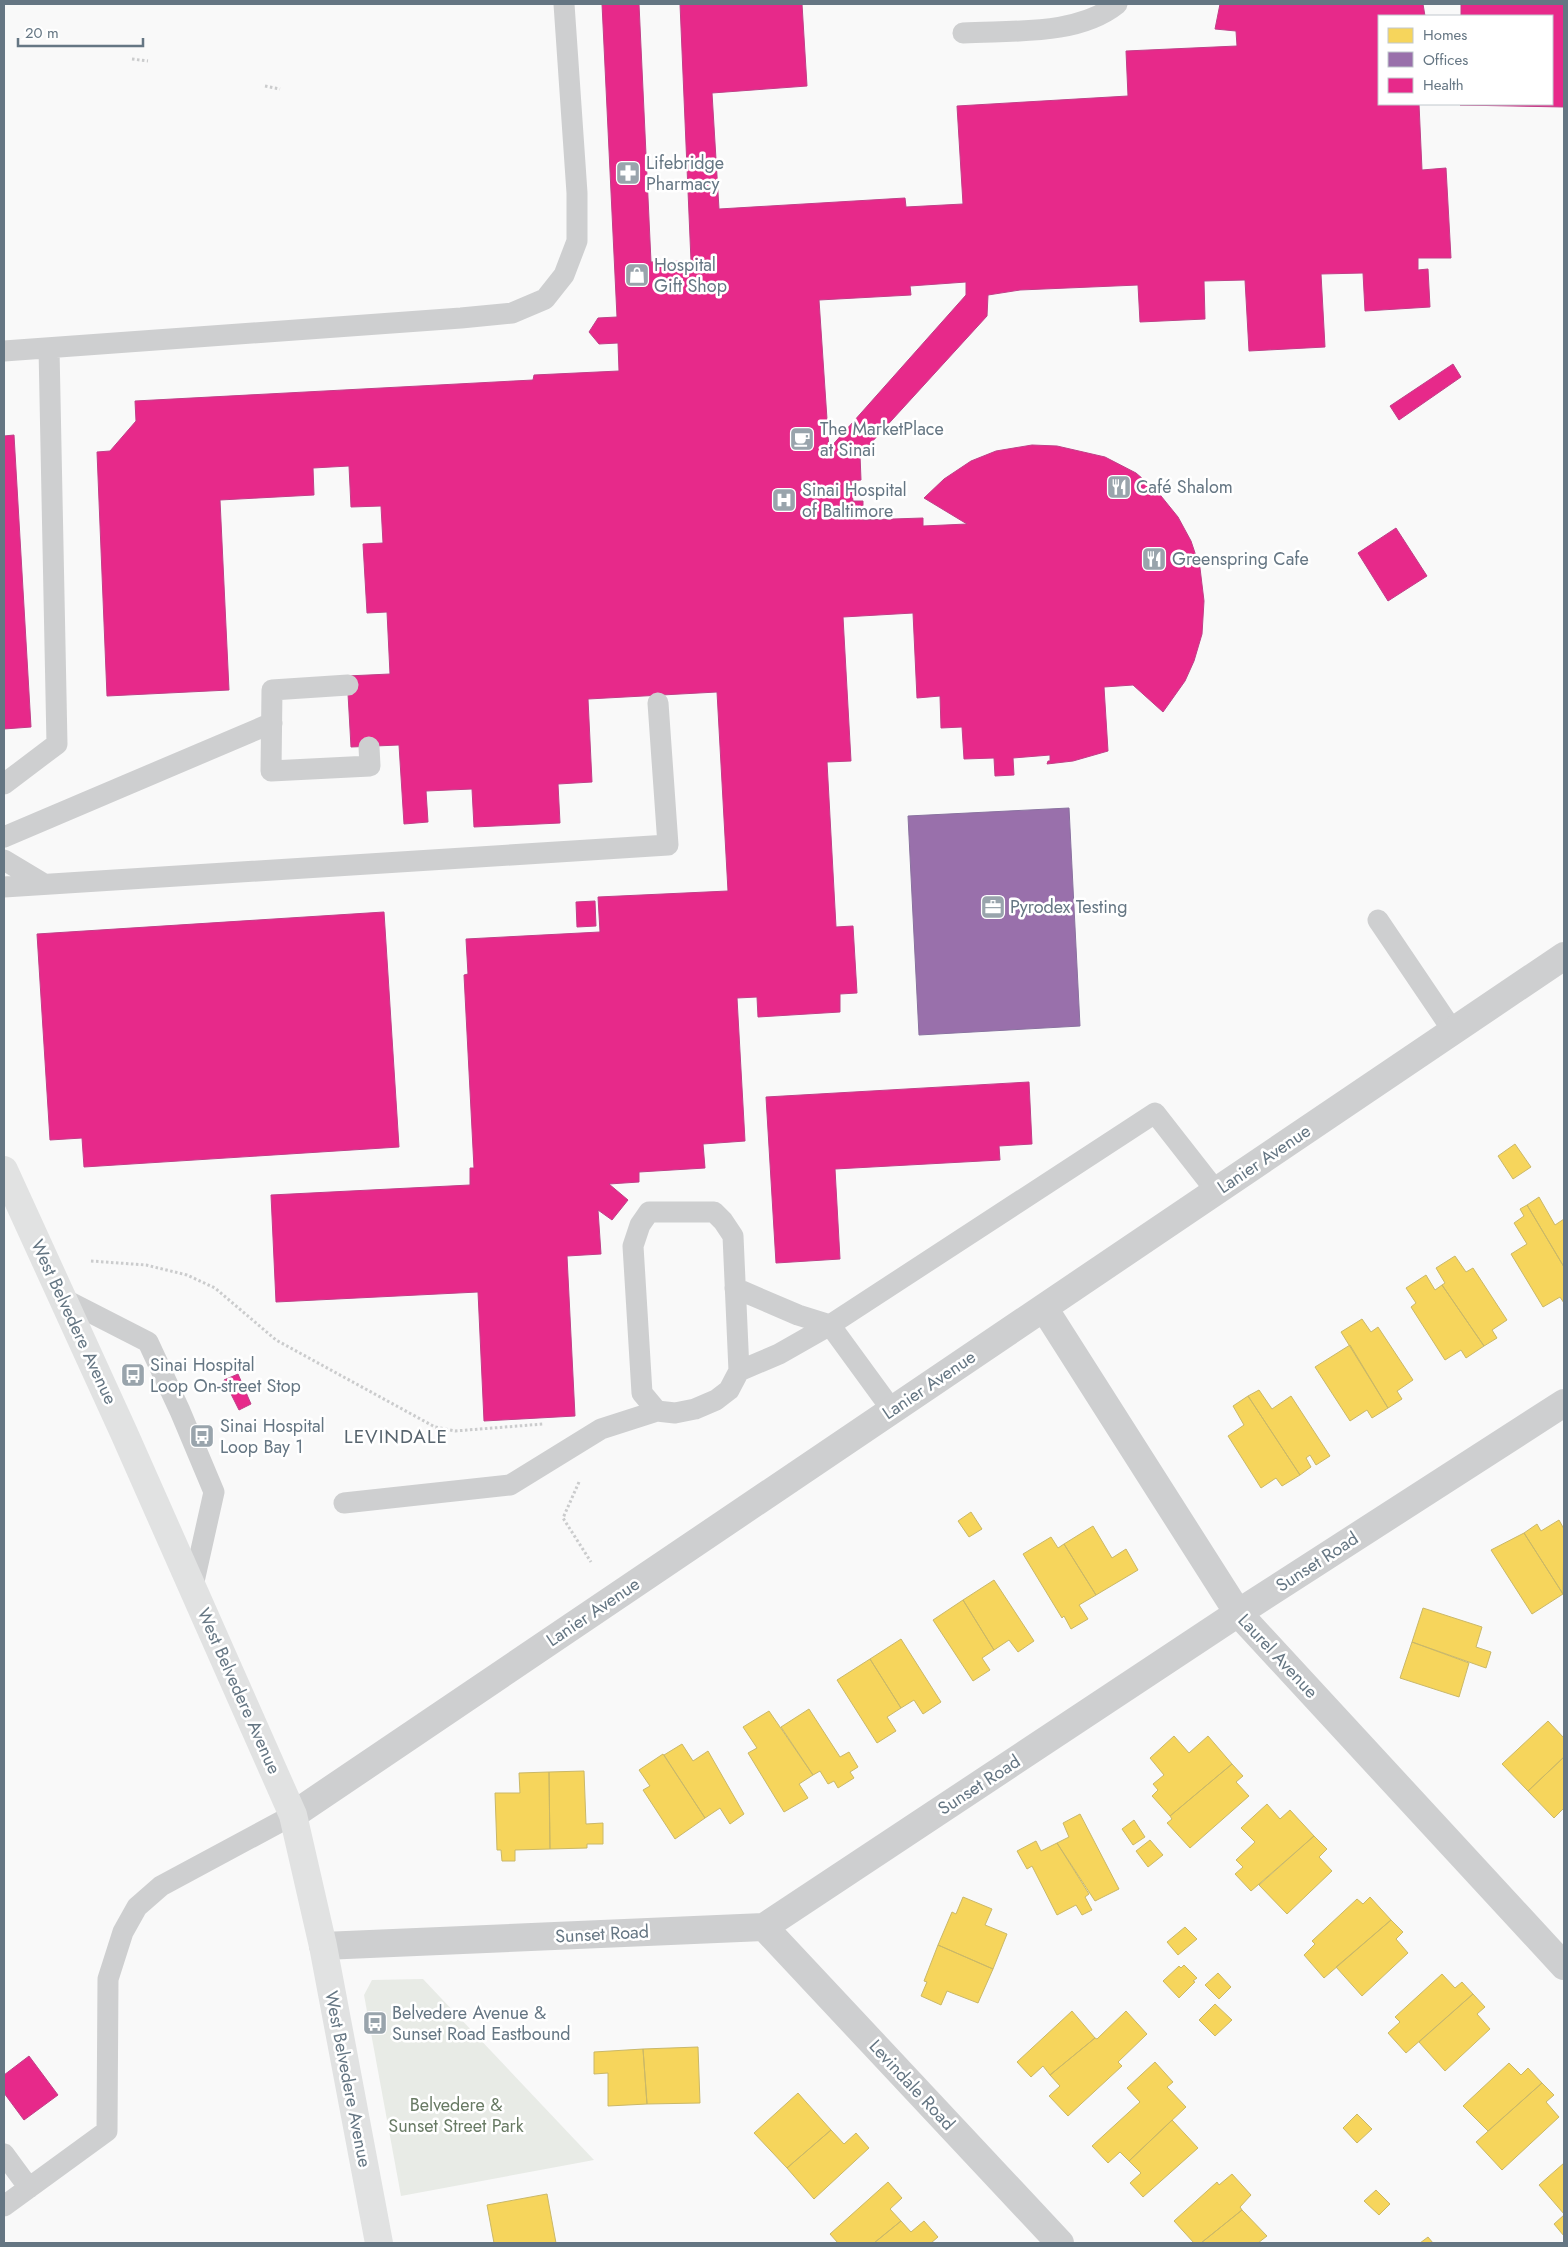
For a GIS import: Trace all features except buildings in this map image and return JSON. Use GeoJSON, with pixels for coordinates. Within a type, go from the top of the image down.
{"type":"FeatureCollection","features":[{"type":"Feature","properties":{"kind":"main road","name":"West Belvedere Avenue"},"geometry":{"type":"LineString","coordinates":[[4,1170],[64,1299],[292,1815],[323,1946],[379,2243]]}},
{"type":"Feature","properties":{"kind":"street","name":"Lanier Avenue"},"geometry":{"type":"LineString","coordinates":[[292,1815],[1564,956]]}},
{"type":"Feature","properties":{"kind":"street","name":"Laurel Avenue"},"geometry":{"type":"LineString","coordinates":[[1044,1308],[1238,1613],[1564,1966]]}},
{"type":"Feature","properties":{"kind":"street","name":"Sunset Road"},"geometry":{"type":"LineString","coordinates":[[323,1946],[764,1927],[1238,1613],[1564,1403]]}},
{"type":"Feature","properties":{"kind":"street","name":"Levindale Road"},"geometry":{"type":"LineString","coordinates":[[764,1927],[1060,2243]]}},
{"type":"Feature","properties":{"kind":"lane"},"geometry":{"type":"LineString","coordinates":[[4,351],[512,313],[544,299],[564,275],[577,241],[577,193],[564,4]]}},
{"type":"Feature","properties":{"kind":"lane"},"geometry":{"type":"LineString","coordinates":[[963,33],[1066,26],[1093,19],[1117,4]]}},
{"type":"Feature","properties":{"kind":"lane"},"geometry":{"type":"LineString","coordinates":[[4,784],[56,744],[49,348]]}},
{"type":"Feature","properties":{"kind":"lane"},"geometry":{"type":"LineString","coordinates":[[348,685],[272,690],[271,771],[370,766],[369,747]]}},
{"type":"Feature","properties":{"kind":"lane"},"geometry":{"type":"LineString","coordinates":[[4,887],[668,845],[658,704]]}},
{"type":"Feature","properties":{"kind":"lane"},"geometry":{"type":"LineString","coordinates":[[4,837],[272,723]]}},
{"type":"Feature","properties":{"kind":"lane"},"geometry":{"type":"LineString","coordinates":[[4,860],[44,884]]}},
{"type":"Feature","properties":{"kind":"lane"},"geometry":{"type":"LineString","coordinates":[[1378,920],[1453,1031]]}},
{"type":"Feature","properties":{"kind":"lane"},"geometry":{"type":"LineString","coordinates":[[739,1371],[779,1354],[830,1325],[1155,1113],[1216,1191]]}},
{"type":"Feature","properties":{"kind":"lane"},"geometry":{"type":"LineString","coordinates":[[344,1503],[510,1485],[602,1428],[657,1412],[682,1412],[695,1409],[716,1400],[729,1390],[739,1371],[733,1236],[714,1212],[649,1212],[640,1225],[633,1246],[642,1393],[657,1412]]}},
{"type":"Feature","properties":{"kind":"lane"},"geometry":{"type":"LineString","coordinates":[[736,1288],[798,1315],[830,1325],[892,1410]]}},
{"type":"Feature","properties":{"kind":"lane"},"geometry":{"type":"LineString","coordinates":[[64,1299],[148,1342],[180,1411],[214,1492],[192,1586]]}},
{"type":"Feature","properties":{"kind":"lane"},"geometry":{"type":"LineString","coordinates":[[4,2206],[107,2131],[108,1980],[123,1932],[138,1907],[161,1886],[292,1815]]}},
{"type":"Feature","properties":{"kind":"lane"},"geometry":{"type":"LineString","coordinates":[[4,2154],[29,2188]]}},
{"type":"Feature","properties":{"kind":"path"},"geometry":{"type":"LineString","coordinates":[[132,59],[148,61]]}},
{"type":"Feature","properties":{"kind":"path"},"geometry":{"type":"LineString","coordinates":[[265,86],[280,89]]}},
{"type":"Feature","properties":{"kind":"path"},"geometry":{"type":"LineString","coordinates":[[91,1261],[146,1265],[187,1275],[215,1288],[276,1340],[435,1427],[455,1431],[549,1423]]}},
{"type":"Feature","properties":{"kind":"path"},"geometry":{"type":"LineString","coordinates":[[591,1562],[563,1518],[602,1428]]}},
{"type":"Feature","properties":{"kind":"green space","name":"Belvedere & Sunset Street Park"},"geometry":{"type":"Polygon","coordinates":[[[423,1979],[594,2160],[401,2196],[364,1995],[372,1980],[423,1979]]]}},
{"type":"Feature","properties":{"kind":"place","name":"Lifebridge Pharmacy"},"geometry":{"type":"Point","coordinates":[628,173]}},
{"type":"Feature","properties":{"kind":"place","name":"Hospital Gift Shop"},"geometry":{"type":"Point","coordinates":[637,275]}},
{"type":"Feature","properties":{"kind":"place","name":"The MarketPlace at Sinai"},"geometry":{"type":"Point","coordinates":[802,439]}},
{"type":"Feature","properties":{"kind":"place","name":"Café Shalom"},"geometry":{"type":"Point","coordinates":[1119,487]}},
{"type":"Feature","properties":{"kind":"place","name":"Sinai Hospital of Baltimore"},"geometry":{"type":"Point","coordinates":[784,500]}},
{"type":"Feature","properties":{"kind":"place","name":"Greenspring Cafe"},"geometry":{"type":"Point","coordinates":[1154,559]}},
{"type":"Feature","properties":{"kind":"place","name":"Pyrodex Testing"},"geometry":{"type":"Point","coordinates":[993,907]}},
{"type":"Feature","properties":{"kind":"place","name":"Sinai Hospital Loop On-street Stop"},"geometry":{"type":"Point","coordinates":[133,1375]}},
{"type":"Feature","properties":{"kind":"place","name":"Sinai Hospital Loop Bay 1"},"geometry":{"type":"Point","coordinates":[202,1436]}},
{"type":"Feature","properties":{"kind":"place","name":"Belvedere Avenue & Sunset Road Eastbound"},"geometry":{"type":"Point","coordinates":[375,2023]}},
{"type":"Feature","properties":{"kind":"district","name":"LEVINDALE"},"geometry":{"type":"Point","coordinates":[396,1436]}}]}
